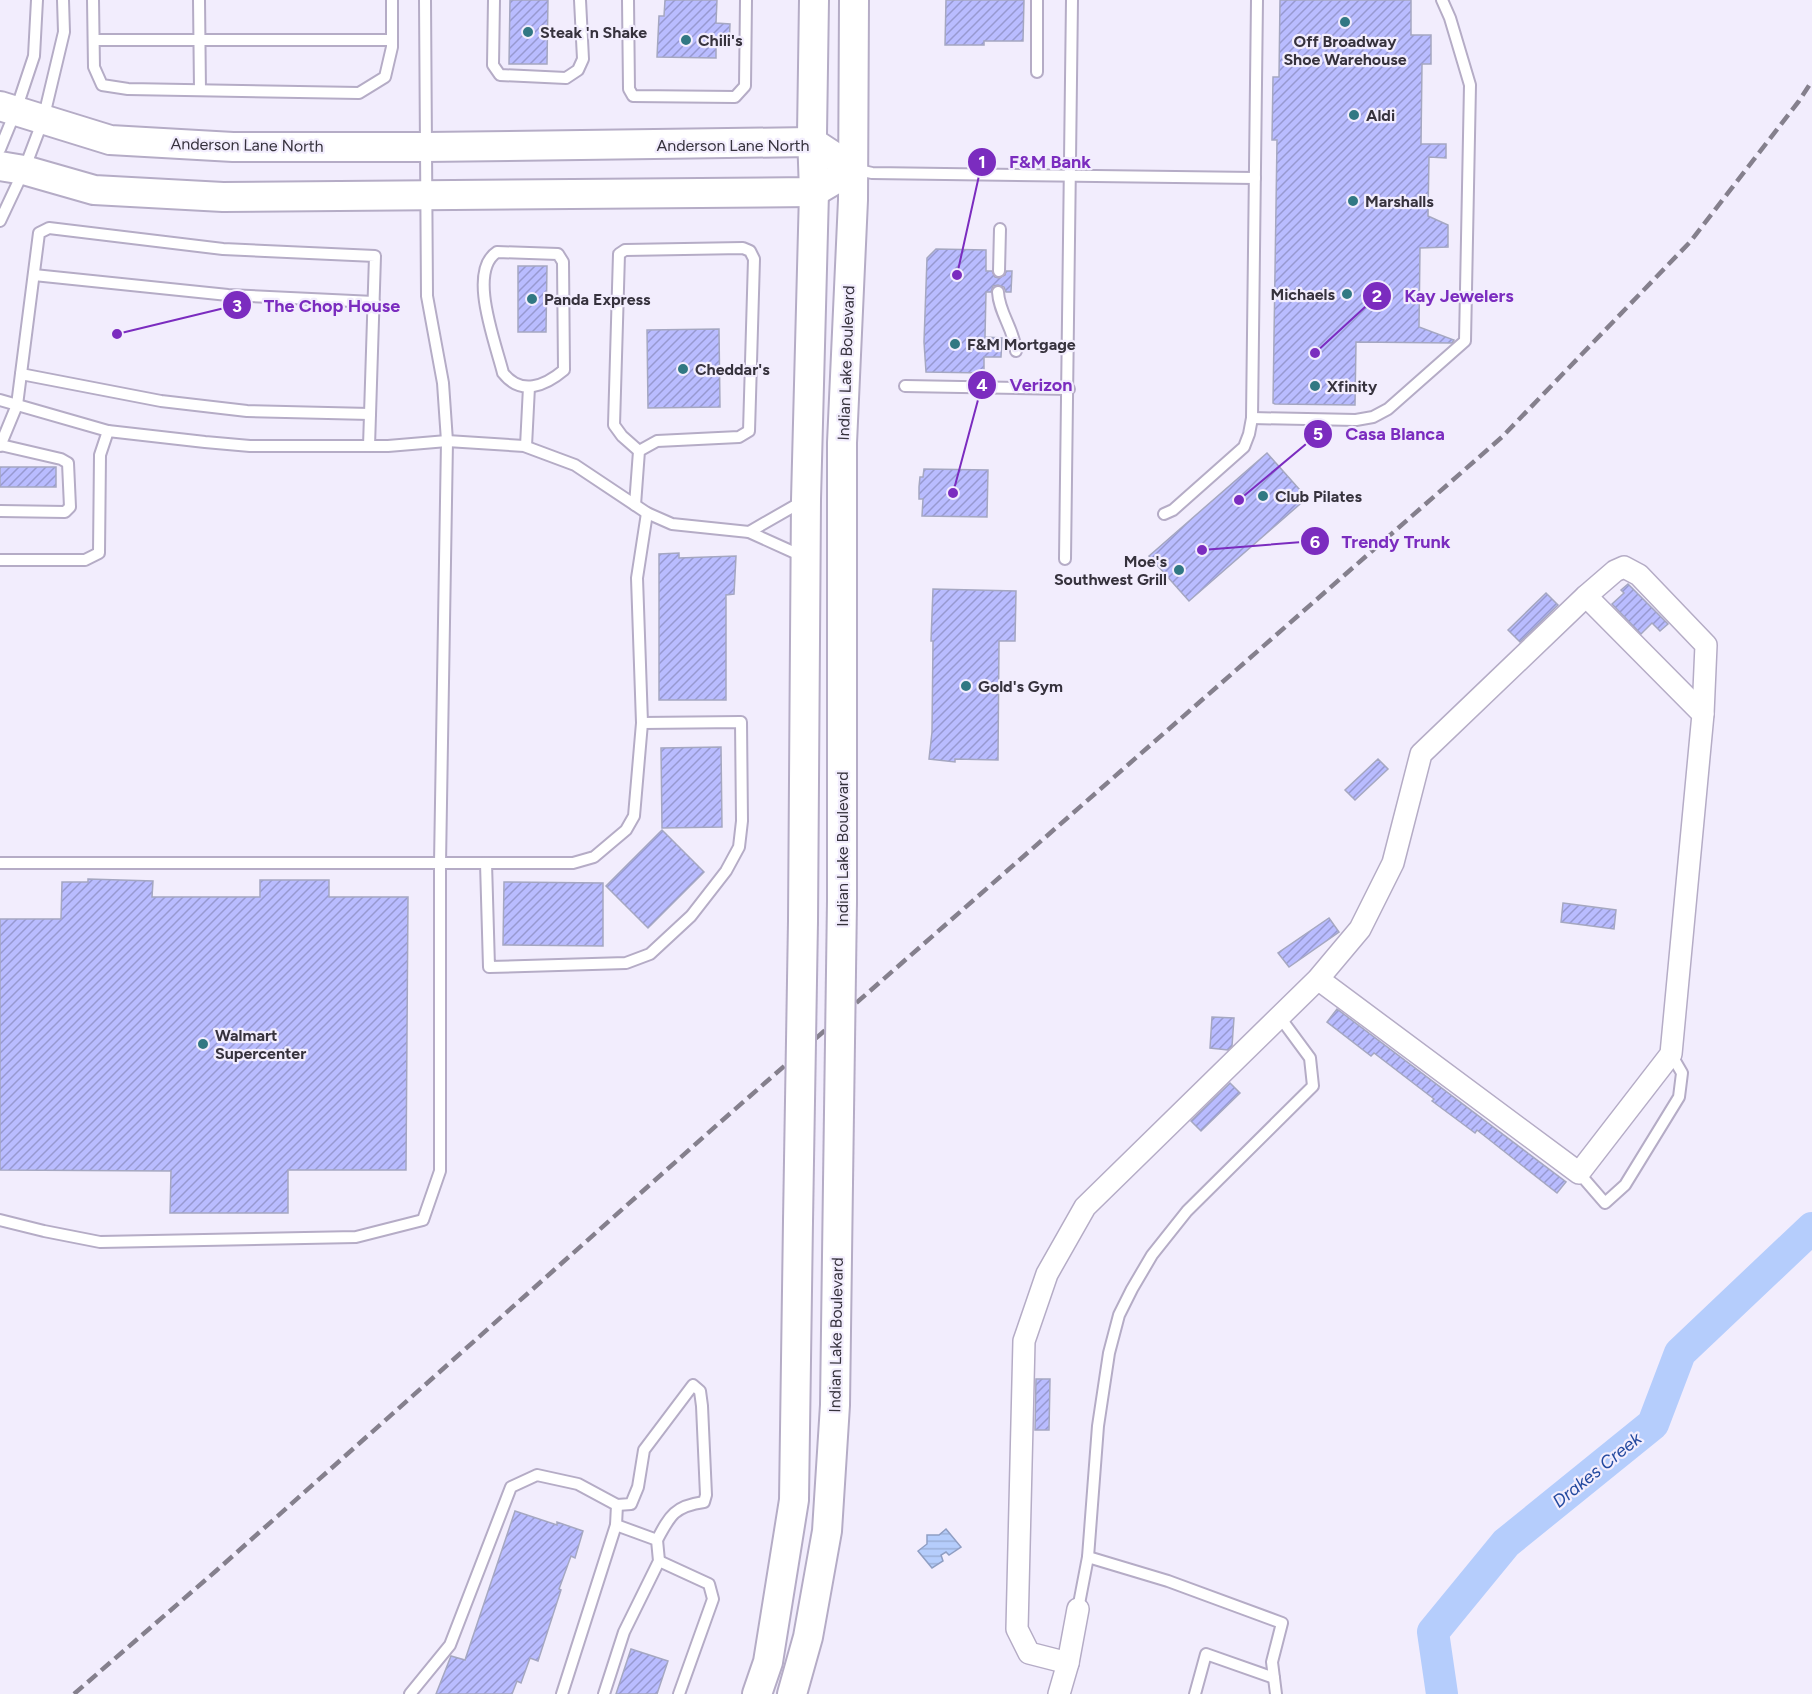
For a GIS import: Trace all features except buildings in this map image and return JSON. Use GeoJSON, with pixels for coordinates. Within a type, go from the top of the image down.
{"type":"FeatureCollection","features":[{"type":"Feature","properties":{"kind":"main road"},"geometry":{"type":"LineString","coordinates":[[757,1694],[768,1662],[794,1500],[803,921],[806,500],[814,192],[812,142],[814,0]]}},
{"type":"Feature","properties":{"kind":"main road","name":"Indian Lake Boulevard"},"geometry":{"type":"LineString","coordinates":[[792,1694],[808,1637],[827,1531],[836,1405],[842,901],[842,443],[853,168],[854,0]]}},
{"type":"Feature","properties":{"kind":"main road","name":"Anderson Lane North"},"geometry":{"type":"LineString","coordinates":[[20,112],[110,140],[233,147],[812,142],[853,168]]}},
{"type":"Feature","properties":{"kind":"main road"},"geometry":{"type":"LineString","coordinates":[[12,168],[94,190],[223,197],[814,192],[853,168]]}},
{"type":"Feature","properties":{"kind":"street"},"geometry":{"type":"LineString","coordinates":[[1068,1663],[1029,1653],[1017,1629],[1024,1341],[1047,1274],[1084,1207],[1318,979],[1360,929],[1393,863],[1421,753],[1615,571],[1624,567],[1639,575],[1706,645],[1703,714],[1671,1054],[1579,1173],[1318,979]]}},
{"type":"Feature","properties":{"kind":"street"},"geometry":{"type":"LineString","coordinates":[[1586,596],[1703,714]]}},
{"type":"Feature","properties":{"kind":"street"},"geometry":{"type":"LineString","coordinates":[[1059,1694],[1068,1663],[1078,1610]]}},
{"type":"Feature","properties":{"kind":"lane"},"geometry":{"type":"LineString","coordinates":[[0,221],[12,168],[20,112],[34,56],[37,0]]}},
{"type":"Feature","properties":{"kind":"lane"},"geometry":{"type":"LineString","coordinates":[[0,149],[64,32],[63,0]]}},
{"type":"Feature","properties":{"kind":"lane"},"geometry":{"type":"LineString","coordinates":[[93,0],[94,68],[102,85],[128,89],[359,93],[385,77],[392,40],[392,0]]}},
{"type":"Feature","properties":{"kind":"lane"},"geometry":{"type":"LineString","coordinates":[[199,0],[200,90]]}},
{"type":"Feature","properties":{"kind":"lane"},"geometry":{"type":"LineString","coordinates":[[0,1220],[100,1242],[356,1237],[423,1220],[440,1171],[440,863],[447,441],[443,383],[427,296],[425,0]]}},
{"type":"Feature","properties":{"kind":"lane"},"geometry":{"type":"LineString","coordinates":[[494,0],[493,66],[500,75],[566,78],[578,70],[583,59],[580,0]]}},
{"type":"Feature","properties":{"kind":"lane"},"geometry":{"type":"LineString","coordinates":[[628,0],[629,89],[633,96],[735,97],[745,86],[746,0]]}},
{"type":"Feature","properties":{"kind":"lane"},"geometry":{"type":"LineString","coordinates":[[1036,0],[1037,72]]}},
{"type":"Feature","properties":{"kind":"lane"},"geometry":{"type":"LineString","coordinates":[[1065,559],[1072,0]]}},
{"type":"Feature","properties":{"kind":"lane"},"geometry":{"type":"LineString","coordinates":[[1164,514],[1173,510],[1244,447],[1250,434],[1257,0]]}},
{"type":"Feature","properties":{"kind":"lane"},"geometry":{"type":"LineString","coordinates":[[1252,418],[1356,420],[1373,417],[1388,409],[1465,340],[1470,85],[1450,18],[1442,0]]}},
{"type":"Feature","properties":{"kind":"lane"},"geometry":{"type":"LineString","coordinates":[[94,40],[392,40]]}},
{"type":"Feature","properties":{"kind":"lane"},"geometry":{"type":"LineString","coordinates":[[853,168],[872,173],[1255,178]]}},
{"type":"Feature","properties":{"kind":"lane"},"geometry":{"type":"LineString","coordinates":[[0,511],[64,512],[70,507],[68,464],[61,459],[1,445],[17,405],[39,233],[49,228],[223,249],[375,256],[369,446]]}},
{"type":"Feature","properties":{"kind":"lane"},"geometry":{"type":"LineString","coordinates":[[999,271],[1000,229]]}},
{"type":"Feature","properties":{"kind":"lane"},"geometry":{"type":"LineString","coordinates":[[743,248],[750,251],[754,259],[749,431],[739,437],[657,441],[639,452],[614,425],[619,254],[625,250],[743,248]]}},
{"type":"Feature","properties":{"kind":"lane"},"geometry":{"type":"LineString","coordinates":[[497,252],[558,254],[563,262],[564,370],[552,381],[529,387],[510,382],[503,373],[483,294],[484,268],[490,256],[497,252]]}},
{"type":"Feature","properties":{"kind":"lane"},"geometry":{"type":"LineString","coordinates":[[34,275],[228,295],[374,302]]}},
{"type":"Feature","properties":{"kind":"lane"},"geometry":{"type":"LineString","coordinates":[[998,292],[999,303],[1013,335],[1016,351]]}},
{"type":"Feature","properties":{"kind":"lane"},"geometry":{"type":"LineString","coordinates":[[21,374],[151,400],[236,410],[370,414]]}},
{"type":"Feature","properties":{"kind":"lane"},"geometry":{"type":"LineString","coordinates":[[905,386],[1068,389]]}},
{"type":"Feature","properties":{"kind":"lane"},"geometry":{"type":"LineString","coordinates":[[525,446],[529,387]]}},
{"type":"Feature","properties":{"kind":"lane"},"geometry":{"type":"LineString","coordinates":[[0,400],[108,431],[250,446],[369,446],[447,441],[525,446],[575,465],[647,513],[672,524],[749,532],[807,558]]}},
{"type":"Feature","properties":{"kind":"lane"},"geometry":{"type":"LineString","coordinates":[[0,560],[85,560],[99,554],[100,455],[108,431]]}},
{"type":"Feature","properties":{"kind":"lane"},"geometry":{"type":"LineString","coordinates":[[634,505],[639,452]]}},
{"type":"Feature","properties":{"kind":"lane"},"geometry":{"type":"LineString","coordinates":[[749,532],[806,500]]}},
{"type":"Feature","properties":{"kind":"lane"},"geometry":{"type":"LineString","coordinates":[[0,863],[573,863],[594,857],[626,830],[634,816],[642,723],[638,578],[647,513]]}},
{"type":"Feature","properties":{"kind":"lane"},"geometry":{"type":"LineString","coordinates":[[486,863],[489,967],[626,963],[650,954],[692,916],[726,871],[739,848],[742,821],[741,722],[642,723]]}},
{"type":"Feature","properties":{"kind":"lane"},"geometry":{"type":"LineString","coordinates":[[1078,1610],[1088,1557],[1098,1426],[1109,1353],[1119,1315],[1152,1255],[1187,1211],[1313,1086],[1310,1058],[1279,1016]]}},
{"type":"Feature","properties":{"kind":"lane"},"geometry":{"type":"LineString","coordinates":[[1579,1173],[1605,1203],[1625,1185],[1679,1097],[1682,1073],[1671,1054]]}},
{"type":"Feature","properties":{"kind":"lane"},"geometry":{"type":"LineString","coordinates":[[410,1694],[450,1645],[511,1488],[537,1474],[578,1484],[617,1505],[631,1504],[639,1487],[644,1450],[693,1385],[700,1391],[702,1406],[706,1495],[704,1502],[682,1506],[669,1518],[657,1540],[658,1561],[624,1632],[604,1694]]}},
{"type":"Feature","properties":{"kind":"lane"},"geometry":{"type":"LineString","coordinates":[[562,1694],[616,1524],[617,1505]]}},
{"type":"Feature","properties":{"kind":"lane"},"geometry":{"type":"LineString","coordinates":[[616,1524],[657,1540]]}},
{"type":"Feature","properties":{"kind":"lane"},"geometry":{"type":"LineString","coordinates":[[1088,1557],[1168,1581],[1282,1623],[1272,1662],[1276,1694]]}},
{"type":"Feature","properties":{"kind":"lane"},"geometry":{"type":"LineString","coordinates":[[658,1561],[710,1584],[713,1599],[679,1694]]}},
{"type":"Feature","properties":{"kind":"lane"},"geometry":{"type":"LineString","coordinates":[[1195,1694],[1206,1654],[1274,1678]]}},
{"type":"Feature","properties":{"kind":"water"},"geometry":{"type":"Polygon","coordinates":[[[946,1529],[961,1547],[949,1555],[946,1552],[941,1555],[943,1561],[932,1568],[918,1551],[927,1544],[927,1535],[939,1535],[946,1529]]]}},
{"type":"Feature","properties":{"kind":"waterway","name":"Drakes Creek"},"geometry":{"type":"LineString","coordinates":[[1442,1694],[1433,1632],[1506,1543],[1653,1424],[1680,1353],[1812,1228]]}},
{"type":"Feature","properties":{"kind":"railway"},"geometry":{"type":"LineString","coordinates":[[74,1694],[217,1570],[717,1125],[1502,437],[1690,242],[1812,81]]}},
{"type":"Feature","properties":{"kind":"place","name":"Off Broadway Shoe Warehouse"},"geometry":{"type":"Point","coordinates":[1345,22]}},
{"type":"Feature","properties":{"kind":"place","name":"Steak 'n Shake"},"geometry":{"type":"Point","coordinates":[528,32]}},
{"type":"Feature","properties":{"kind":"place","name":"Chili's"},"geometry":{"type":"Point","coordinates":[686,40]}},
{"type":"Feature","properties":{"kind":"place","name":"Aldi"},"geometry":{"type":"Point","coordinates":[1354,115]}},
{"type":"Feature","properties":{"kind":"place","name":"Marshalls"},"geometry":{"type":"Point","coordinates":[1353,201]}},
{"type":"Feature","properties":{"kind":"place","name":"F&M Bank"},"geometry":{"type":"Point","coordinates":[957,275]}},
{"type":"Feature","properties":{"kind":"place","name":"Michaels"},"geometry":{"type":"Point","coordinates":[1347,294]}},
{"type":"Feature","properties":{"kind":"place","name":"Panda Express"},"geometry":{"type":"Point","coordinates":[532,299]}},
{"type":"Feature","properties":{"kind":"place","name":"The Chop House"},"geometry":{"type":"Point","coordinates":[117,334]}},
{"type":"Feature","properties":{"kind":"place","name":"F&M Mortgage"},"geometry":{"type":"Point","coordinates":[955,344]}},
{"type":"Feature","properties":{"kind":"place","name":"Kay Jewelers"},"geometry":{"type":"Point","coordinates":[1315,353]}},
{"type":"Feature","properties":{"kind":"place","name":"Cheddar's"},"geometry":{"type":"Point","coordinates":[683,369]}},
{"type":"Feature","properties":{"kind":"place","name":"Xfinity"},"geometry":{"type":"Point","coordinates":[1315,386]}},
{"type":"Feature","properties":{"kind":"place","name":"Verizon"},"geometry":{"type":"Point","coordinates":[953,493]}},
{"type":"Feature","properties":{"kind":"place","name":"Club Pilates"},"geometry":{"type":"Point","coordinates":[1263,496]}},
{"type":"Feature","properties":{"kind":"place","name":"Casa Blanca"},"geometry":{"type":"Point","coordinates":[1239,500]}},
{"type":"Feature","properties":{"kind":"place","name":"Trendy Trunk"},"geometry":{"type":"Point","coordinates":[1202,550]}},
{"type":"Feature","properties":{"kind":"place","name":"Moe's Southwest Grill"},"geometry":{"type":"Point","coordinates":[1179,570]}},
{"type":"Feature","properties":{"kind":"place","name":"Gold's Gym"},"geometry":{"type":"Point","coordinates":[966,686]}},
{"type":"Feature","properties":{"kind":"place","name":"Walmart Supercenter"},"geometry":{"type":"Point","coordinates":[203,1044]}}]}
